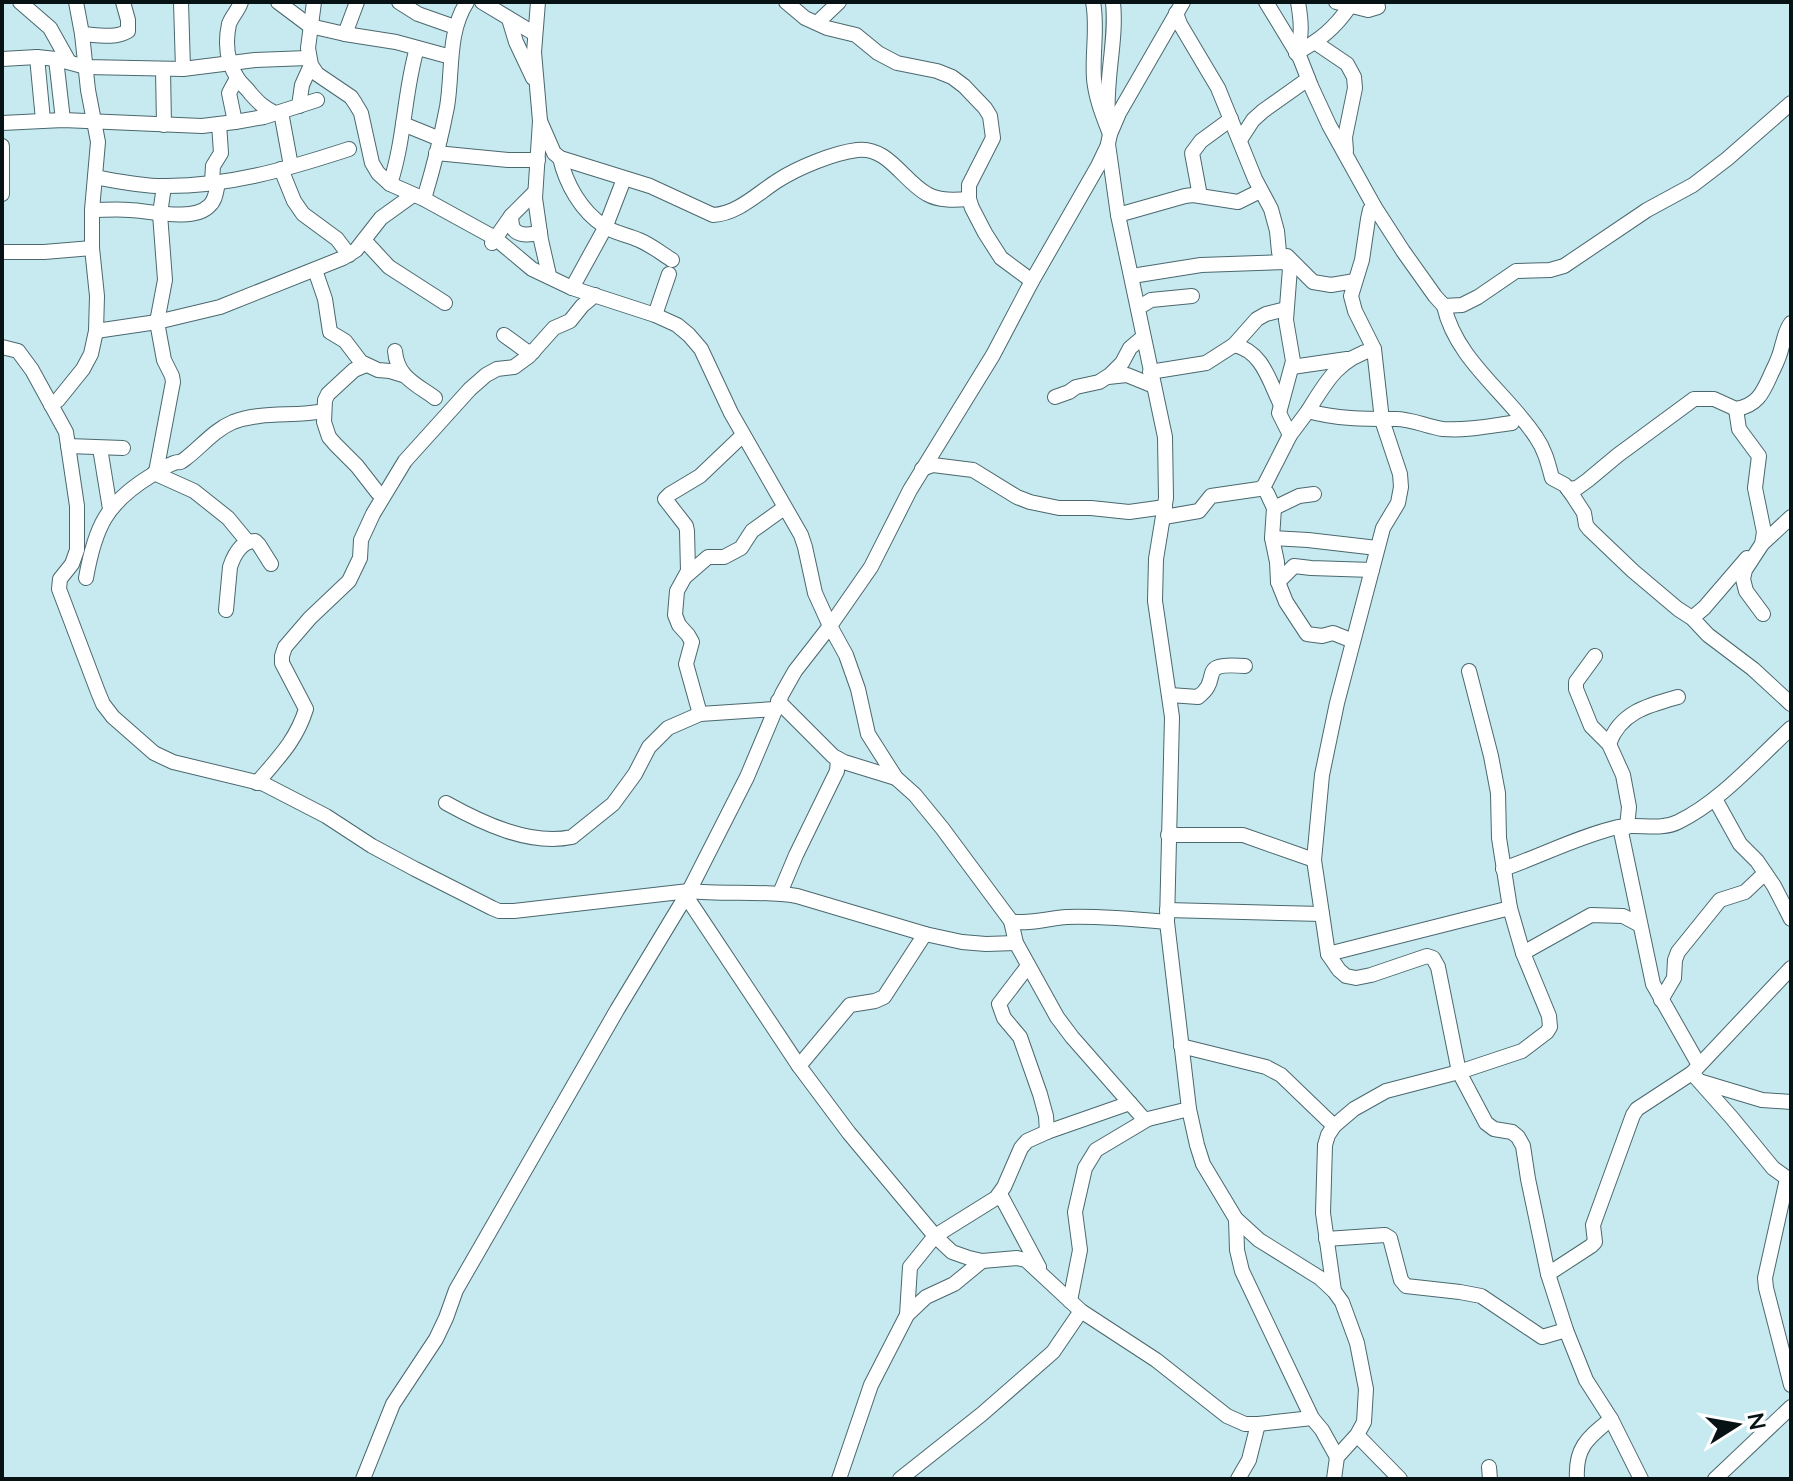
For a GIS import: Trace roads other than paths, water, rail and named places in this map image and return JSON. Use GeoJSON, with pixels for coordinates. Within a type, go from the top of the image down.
{"type":"FeatureCollection","features":[{"type":"Feature","properties":{"kind":"street"},"geometry":{"type":"LineString","coordinates":[[20,2],[50,28],[62,61],[63,120]]}},
{"type":"Feature","properties":{"kind":"street"},"geometry":{"type":"LineString","coordinates":[[51,405],[83,369],[91,354],[96,331],[92,210],[98,142],[76,2]]}},
{"type":"Feature","properties":{"kind":"street"},"geometry":{"type":"LineString","coordinates":[[82,34],[107,36],[128,31],[123,2]]}},
{"type":"Feature","properties":{"kind":"street"},"geometry":{"type":"LineString","coordinates":[[181,2],[183,69]]}},
{"type":"Feature","properties":{"kind":"street"},"geometry":{"type":"LineString","coordinates":[[241,2],[228,30],[229,64],[256,102],[273,114],[294,201],[303,214],[337,239],[349,255]]}},
{"type":"Feature","properties":{"kind":"street"},"geometry":{"type":"LineString","coordinates":[[278,2],[310,26],[396,42],[451,57]]}},
{"type":"Feature","properties":{"kind":"street"},"geometry":{"type":"LineString","coordinates":[[299,106],[309,61],[314,2]]}},
{"type":"Feature","properties":{"kind":"street"},"geometry":{"type":"LineString","coordinates":[[345,34],[357,2]]}},
{"type":"Feature","properties":{"kind":"street"},"geometry":{"type":"LineString","coordinates":[[399,2],[418,14],[455,27]]}},
{"type":"Feature","properties":{"kind":"street"},"geometry":{"type":"LineString","coordinates":[[96,331],[157,322],[236,302],[315,270],[349,255],[381,218],[418,197],[438,146],[450,84],[455,27],[467,2]]}},
{"type":"Feature","properties":{"kind":"street"},"geometry":{"type":"LineString","coordinates":[[482,2],[535,34]]}},
{"type":"Feature","properties":{"kind":"street"},"geometry":{"type":"LineString","coordinates":[[538,2],[535,34],[540,121],[535,192],[537,237],[549,275]]}},
{"type":"Feature","properties":{"kind":"street"},"geometry":{"type":"LineString","coordinates":[[786,2],[805,18],[856,35],[878,53],[897,63],[952,77],[985,108],[990,116],[993,138],[969,185],[969,199],[994,249],[1032,281]]}},
{"type":"Feature","properties":{"kind":"street"},"geometry":{"type":"LineString","coordinates":[[817,23],[839,2]]}},
{"type":"Feature","properties":{"kind":"street"},"geometry":{"type":"LineString","coordinates":[[1093,2],[1094,76],[1109,139]]}},
{"type":"Feature","properties":{"kind":"street"},"geometry":{"type":"LineString","coordinates":[[1113,2],[1109,139],[1118,215],[1165,437],[1165,512],[1156,559],[1155,601],[1170,695],[1172,737],[1167,916],[1189,1109],[1203,1164],[1236,1219],[1259,1240],[1320,1278],[1342,1302],[1357,1343],[1366,1389],[1364,1422],[1337,1457],[1334,1479]]}},
{"type":"Feature","properties":{"kind":"street"},"geometry":{"type":"LineString","coordinates":[[1266,2],[1303,65],[1325,117],[1374,206],[1444,306],[1454,335],[1474,364],[1537,438],[1546,454],[1552,478],[1568,489],[1584,513],[1586,525],[1678,609],[1791,704]]}},
{"type":"Feature","properties":{"kind":"street"},"geometry":{"type":"LineString","coordinates":[[1296,53],[1301,25],[1298,2]]}},
{"type":"Feature","properties":{"kind":"street"},"geometry":{"type":"LineString","coordinates":[[1296,53],[1316,43],[1337,25],[1343,4],[1368,10],[1378,7]]}},
{"type":"Feature","properties":{"kind":"street"},"geometry":{"type":"LineString","coordinates":[[363,1479],[393,1404],[432,1346],[456,1290],[687,893],[747,777],[776,705],[795,671],[871,567],[922,469],[993,355],[1098,166],[1119,113],[1180,7]]}},
{"type":"Feature","properties":{"kind":"street"},"geometry":{"type":"LineString","coordinates":[[1180,7],[1180,24],[1218,88],[1274,218],[1283,257],[1290,268],[1286,309],[1292,367],[1280,403],[1280,416],[1290,435]]}},
{"type":"Feature","properties":{"kind":"street"},"geometry":{"type":"LineString","coordinates":[[509,19],[516,42],[537,84]]}},
{"type":"Feature","properties":{"kind":"street"},"geometry":{"type":"LineString","coordinates":[[1316,43],[1347,64],[1354,77],[1355,88],[1345,137],[1347,157]]}},
{"type":"Feature","properties":{"kind":"street"},"geometry":{"type":"LineString","coordinates":[[390,184],[401,147],[411,68],[417,48]]}},
{"type":"Feature","properties":{"kind":"street"},"geometry":{"type":"LineString","coordinates":[[37,57],[43,120]]}},
{"type":"Feature","properties":{"kind":"street"},"geometry":{"type":"LineString","coordinates":[[2,59],[37,57],[86,67],[163,69],[255,60],[309,61]]}},
{"type":"Feature","properties":{"kind":"street"},"geometry":{"type":"LineString","coordinates":[[309,61],[317,74],[355,103],[361,113],[372,163],[390,184],[418,197],[532,269],[572,288],[677,325],[701,349],[743,435],[801,535],[815,593],[846,655],[868,734],[879,754],[896,778],[915,795],[942,828],[1011,921],[1016,943],[1057,1017],[1143,1118],[1148,1119]]}},
{"type":"Feature","properties":{"kind":"street"},"geometry":{"type":"LineString","coordinates":[[163,69],[164,125]]}},
{"type":"Feature","properties":{"kind":"street"},"geometry":{"type":"LineString","coordinates":[[235,122],[229,93],[237,78]]}},
{"type":"Feature","properties":{"kind":"street"},"geometry":{"type":"LineString","coordinates":[[1240,140],[1263,111],[1308,79]]}},
{"type":"Feature","properties":{"kind":"street"},"geometry":{"type":"LineString","coordinates":[[2,123],[63,120],[164,125],[219,124],[273,114],[317,100]]}},
{"type":"Feature","properties":{"kind":"street"},"geometry":{"type":"LineString","coordinates":[[1444,306],[1462,305],[1516,271],[1550,270],[1564,266],[1647,210],[1693,185],[1791,103]]}},
{"type":"Feature","properties":{"kind":"street"},"geometry":{"type":"LineString","coordinates":[[1200,196],[1192,153],[1201,141],[1231,119]]}},
{"type":"Feature","properties":{"kind":"street"},"geometry":{"type":"LineString","coordinates":[[540,121],[579,201],[590,214],[605,228],[642,241],[670,267],[655,315]]}},
{"type":"Feature","properties":{"kind":"street"},"geometry":{"type":"LineString","coordinates":[[92,210],[160,214],[197,212],[207,208],[213,202],[213,166],[221,153],[219,124]]}},
{"type":"Feature","properties":{"kind":"street"},"geometry":{"type":"LineString","coordinates":[[403,124],[438,146],[538,163]]}},
{"type":"Feature","properties":{"kind":"street"},"geometry":{"type":"LineString","coordinates":[[538,163],[550,144]]}},
{"type":"Feature","properties":{"kind":"street"},"geometry":{"type":"LineString","coordinates":[[2,146],[2,194]]}},
{"type":"Feature","properties":{"kind":"street"},"geometry":{"type":"LineString","coordinates":[[95,177],[164,186],[215,182],[251,177],[349,149]]}},
{"type":"Feature","properties":{"kind":"street"},"geometry":{"type":"LineString","coordinates":[[560,158],[679,198],[713,215],[746,202],[783,177],[805,167],[844,153],[869,150],[891,162],[928,196],[952,201],[969,199]]}},
{"type":"Feature","properties":{"kind":"street"},"geometry":{"type":"LineString","coordinates":[[572,288],[605,228],[624,179]]}},
{"type":"Feature","properties":{"kind":"street"},"geometry":{"type":"LineString","coordinates":[[155,473],[173,382],[164,360],[157,322],[165,280],[160,214],[164,186]]}},
{"type":"Feature","properties":{"kind":"street"},"geometry":{"type":"LineString","coordinates":[[1118,215],[1185,196],[1238,202],[1260,191]]}},
{"type":"Feature","properties":{"kind":"street"},"geometry":{"type":"LineString","coordinates":[[492,242],[511,216],[535,192]]}},
{"type":"Feature","properties":{"kind":"street"},"geometry":{"type":"LineString","coordinates":[[1374,206],[1370,210],[1362,260],[1353,288],[1355,311],[1374,349],[1382,420],[1398,466],[1401,496],[1383,528],[1377,548],[1322,775],[1314,860],[1328,954],[1339,970],[1346,976],[1356,978],[1427,956],[1433,958],[1438,967],[1459,1072],[1486,1123],[1494,1129],[1512,1132],[1523,1146],[1548,1274],[1566,1330],[1586,1380],[1611,1419],[1641,1479]]}},
{"type":"Feature","properties":{"kind":"street"},"geometry":{"type":"LineString","coordinates":[[511,216],[515,231],[537,237]]}},
{"type":"Feature","properties":{"kind":"street"},"geometry":{"type":"LineString","coordinates":[[364,240],[389,267],[445,303]]}},
{"type":"Feature","properties":{"kind":"street"},"geometry":{"type":"LineString","coordinates":[[2,252],[92,248]]}},
{"type":"Feature","properties":{"kind":"street"},"geometry":{"type":"LineString","coordinates":[[1132,276],[1283,257],[1292,259],[1313,282],[1331,285],[1337,291],[1353,288]]}},
{"type":"Feature","properties":{"kind":"street"},"geometry":{"type":"LineString","coordinates":[[315,270],[325,299],[330,332],[345,341],[356,359],[366,365],[403,375]]}},
{"type":"Feature","properties":{"kind":"street"},"geometry":{"type":"LineString","coordinates":[[257,783],[287,748],[300,728],[306,709],[282,663],[285,647],[349,581],[360,558],[361,540],[373,514],[405,461],[452,406],[486,375],[497,369],[514,367],[554,328],[570,321],[595,295]]}},
{"type":"Feature","properties":{"kind":"street"},"geometry":{"type":"LineString","coordinates":[[1138,308],[1151,300],[1192,296]]}},
{"type":"Feature","properties":{"kind":"street"},"geometry":{"type":"LineString","coordinates":[[1108,377],[1127,375],[1152,379],[1206,363],[1234,345],[1257,319],[1286,309]]}},
{"type":"Feature","properties":{"kind":"street"},"geometry":{"type":"LineString","coordinates":[[1568,489],[1577,488],[1694,399],[1714,399],[1736,409],[1750,404],[1766,388],[1791,323]]}},
{"type":"Feature","properties":{"kind":"street"},"geometry":{"type":"LineString","coordinates":[[504,335],[530,353]]}},
{"type":"Feature","properties":{"kind":"street"},"geometry":{"type":"LineString","coordinates":[[1055,397],[1108,377],[1122,363],[1130,348],[1143,337]]}},
{"type":"Feature","properties":{"kind":"street"},"geometry":{"type":"LineString","coordinates":[[1234,345],[1247,349],[1260,361],[1280,403]]}},
{"type":"Feature","properties":{"kind":"street"},"geometry":{"type":"LineString","coordinates":[[2,347],[18,351],[62,422],[68,446],[77,506],[77,550],[72,564],[60,579],[59,589],[103,704],[154,753],[173,762],[264,784],[326,816],[372,846],[499,911],[687,893],[780,893],[925,934],[974,943],[1016,943]]}},
{"type":"Feature","properties":{"kind":"street"},"geometry":{"type":"LineString","coordinates":[[922,469],[933,465],[969,469],[1017,497],[1059,508],[1129,512],[1199,511],[1211,496],[1264,486],[1290,435],[1331,375],[1350,359],[1374,349]]}},
{"type":"Feature","properties":{"kind":"street"},"geometry":{"type":"LineString","coordinates":[[395,351],[395,360],[408,381],[435,398]]}},
{"type":"Feature","properties":{"kind":"street"},"geometry":{"type":"LineString","coordinates":[[1292,367],[1350,359]]}},
{"type":"Feature","properties":{"kind":"street"},"geometry":{"type":"LineString","coordinates":[[366,365],[354,370],[328,394],[324,422],[329,437],[378,493]]}},
{"type":"Feature","properties":{"kind":"street"},"geometry":{"type":"LineString","coordinates":[[1736,409],[1739,429],[1759,456],[1755,488],[1764,527],[1762,544],[1745,570],[1743,579],[1746,591],[1763,614]]}},
{"type":"Feature","properties":{"kind":"street"},"geometry":{"type":"LineString","coordinates":[[86,578],[101,523],[110,509],[134,486],[182,461],[230,423],[277,413],[324,411]]}},
{"type":"Feature","properties":{"kind":"street"},"geometry":{"type":"LineString","coordinates":[[1308,411],[1328,417],[1397,418],[1446,429],[1512,423]]}},
{"type":"Feature","properties":{"kind":"street"},"geometry":{"type":"LineString","coordinates":[[700,714],[686,664],[692,642],[675,615],[675,597],[686,576],[688,563],[686,526],[665,499],[700,476],[743,435]]}},
{"type":"Feature","properties":{"kind":"street"},"geometry":{"type":"LineString","coordinates":[[68,446],[123,448]]}},
{"type":"Feature","properties":{"kind":"street"},"geometry":{"type":"LineString","coordinates":[[100,448],[110,509]]}},
{"type":"Feature","properties":{"kind":"street"},"geometry":{"type":"LineString","coordinates":[[155,473],[194,491],[228,518],[247,541]]}},
{"type":"Feature","properties":{"kind":"street"},"geometry":{"type":"LineString","coordinates":[[105,480],[117,489],[134,486]]}},
{"type":"Feature","properties":{"kind":"street"},"geometry":{"type":"LineString","coordinates":[[1267,493],[1274,508],[1272,538],[1278,582],[1286,602],[1307,634],[1322,636],[1333,633],[1353,641]]}},
{"type":"Feature","properties":{"kind":"street"},"geometry":{"type":"LineString","coordinates":[[1274,508],[1299,496],[1314,494]]}},
{"type":"Feature","properties":{"kind":"street"},"geometry":{"type":"LineString","coordinates":[[686,576],[708,557],[724,557],[741,548],[752,531],[784,508]]}},
{"type":"Feature","properties":{"kind":"street"},"geometry":{"type":"LineString","coordinates":[[1692,618],[1791,517]]}},
{"type":"Feature","properties":{"kind":"street"},"geometry":{"type":"LineString","coordinates":[[1272,538],[1377,548]]}},
{"type":"Feature","properties":{"kind":"street"},"geometry":{"type":"LineString","coordinates":[[226,610],[232,561],[243,544],[255,541],[271,564]]}},
{"type":"Feature","properties":{"kind":"street"},"geometry":{"type":"LineString","coordinates":[[1278,582],[1294,566],[1372,570]]}},
{"type":"Feature","properties":{"kind":"street"},"geometry":{"type":"LineString","coordinates":[[1704,608],[1708,635]]}},
{"type":"Feature","properties":{"kind":"street"},"geometry":{"type":"LineString","coordinates":[[1595,656],[1576,682],[1576,689],[1592,728],[1609,744],[1623,775],[1629,807],[1624,827],[1651,976],[1697,1073],[1773,1168],[1789,1180],[1765,1278],[1791,1385]]}},
{"type":"Feature","properties":{"kind":"street"},"geometry":{"type":"LineString","coordinates":[[1170,695],[1198,697],[1206,690],[1215,667],[1245,666]]}},
{"type":"Feature","properties":{"kind":"street"},"geometry":{"type":"LineString","coordinates":[[1334,1291],[1323,1213],[1325,1145],[1334,1126],[1354,1109],[1386,1091],[1522,1051],[1550,1027],[1545,1004],[1523,953],[1510,908],[1499,838],[1494,769],[1469,671]]}},
{"type":"Feature","properties":{"kind":"street"},"geometry":{"type":"LineString","coordinates":[[1609,744],[1615,728],[1638,711],[1650,704],[1678,697]]}},
{"type":"Feature","properties":{"kind":"street"},"geometry":{"type":"LineString","coordinates":[[446,803],[501,828],[531,837],[572,837],[613,804],[635,774],[649,747],[668,728],[700,714],[776,705],[838,759],[896,778]]}},
{"type":"Feature","properties":{"kind":"street"},"geometry":{"type":"LineString","coordinates":[[1503,869],[1594,835],[1624,827],[1658,826],[1680,821],[1715,799],[1791,728]]}},
{"type":"Feature","properties":{"kind":"street"},"geometry":{"type":"LineString","coordinates":[[780,893],[837,771],[838,759]]}},
{"type":"Feature","properties":{"kind":"street"},"geometry":{"type":"LineString","coordinates":[[1715,799],[1740,844],[1765,873],[1791,919]]}},
{"type":"Feature","properties":{"kind":"street"},"geometry":{"type":"LineString","coordinates":[[1168,835],[1243,835],[1314,860]]}},
{"type":"Feature","properties":{"kind":"street"},"geometry":{"type":"LineString","coordinates":[[1661,1000],[1674,978],[1678,952],[1720,900],[1745,892],[1765,873]]}},
{"type":"Feature","properties":{"kind":"street"},"geometry":{"type":"LineString","coordinates":[[687,893],[799,1066],[849,1133],[952,1252],[982,1261],[1021,1259],[1032,1264],[1075,1306],[1156,1360],[1227,1416],[1245,1424],[1312,1418]]}},
{"type":"Feature","properties":{"kind":"street"},"geometry":{"type":"LineString","coordinates":[[1328,954],[1510,908]]}},
{"type":"Feature","properties":{"kind":"street"},"geometry":{"type":"LineString","coordinates":[[1011,921],[1065,917],[1322,914]]}},
{"type":"Feature","properties":{"kind":"street"},"geometry":{"type":"LineString","coordinates":[[1523,953],[1591,915],[1623,916],[1640,925]]}},
{"type":"Feature","properties":{"kind":"street"},"geometry":{"type":"LineString","coordinates":[[799,1066],[850,1005],[884,997],[925,934]]}},
{"type":"Feature","properties":{"kind":"street"},"geometry":{"type":"LineString","coordinates":[[1028,966],[999,1004],[1004,1018],[1020,1037],[1040,1094],[1047,1132]]}},
{"type":"Feature","properties":{"kind":"street"},"geometry":{"type":"LineString","coordinates":[[1548,1274],[1595,1242],[1593,1225],[1637,1109],[1697,1073],[1791,968]]}},
{"type":"Feature","properties":{"kind":"street"},"geometry":{"type":"LineString","coordinates":[[1181,1046],[1266,1067],[1281,1075],[1334,1126]]}},
{"type":"Feature","properties":{"kind":"street"},"geometry":{"type":"LineString","coordinates":[[1697,1073],[1762,1100],[1791,1102]]}},
{"type":"Feature","properties":{"kind":"street"},"geometry":{"type":"LineString","coordinates":[[907,1315],[910,1267],[935,1236],[1000,1194],[1021,1148],[1047,1132],[1130,1103]]}},
{"type":"Feature","properties":{"kind":"street"},"geometry":{"type":"LineString","coordinates":[[900,1479],[1053,1352],[1075,1306],[1080,1250],[1075,1212],[1085,1168],[1096,1150],[1148,1119],[1189,1109]]}},
{"type":"Feature","properties":{"kind":"street"},"geometry":{"type":"LineString","coordinates":[[1000,1194],[1044,1276]]}},
{"type":"Feature","properties":{"kind":"street"},"geometry":{"type":"LineString","coordinates":[[1236,1219],[1237,1250],[1242,1271],[1312,1418],[1337,1457]]}},
{"type":"Feature","properties":{"kind":"street"},"geometry":{"type":"LineString","coordinates":[[1326,1239],[1385,1235],[1390,1238],[1401,1280],[1406,1286],[1481,1296],[1542,1337],[1566,1330]]}},
{"type":"Feature","properties":{"kind":"street"},"geometry":{"type":"LineString","coordinates":[[839,1479],[871,1385],[907,1315],[926,1297],[954,1284],[982,1261]]}},
{"type":"Feature","properties":{"kind":"street"},"geometry":{"type":"LineString","coordinates":[[1715,1479],[1791,1407]]}},
{"type":"Feature","properties":{"kind":"street"},"geometry":{"type":"LineString","coordinates":[[1577,1479],[1576,1462],[1581,1449],[1589,1437],[1611,1419]]}},
{"type":"Feature","properties":{"kind":"street"},"geometry":{"type":"LineString","coordinates":[[1238,1479],[1249,1460],[1258,1424]]}},
{"type":"Feature","properties":{"kind":"street"},"geometry":{"type":"LineString","coordinates":[[1357,1435],[1400,1479]]}}]}
